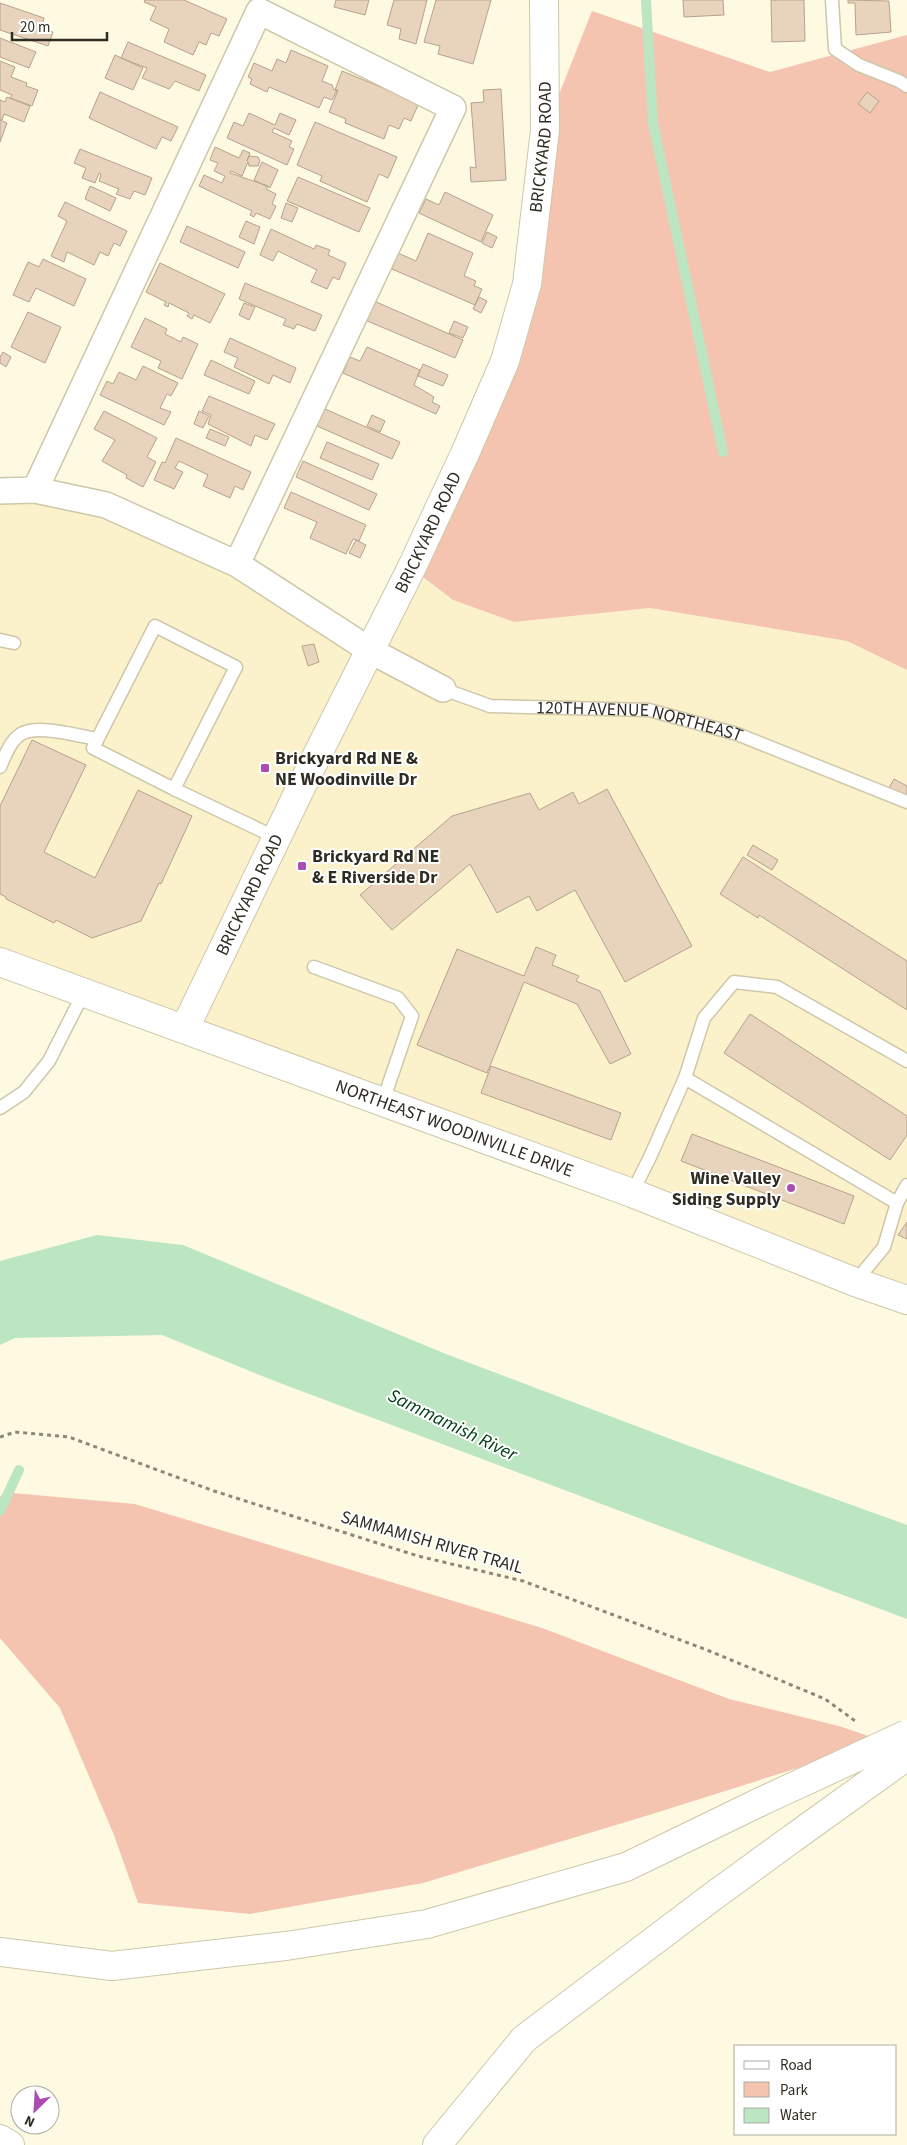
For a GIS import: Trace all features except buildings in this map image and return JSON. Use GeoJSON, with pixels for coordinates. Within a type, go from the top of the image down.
{"type":"FeatureCollection","features":[{"type":"Feature","properties":{"kind":"main road","name":"BRICKYARD ROAD"},"geometry":{"type":"LineString","coordinates":[[185,1028],[277,838],[371,651],[467,449],[505,361],[527,284],[545,130],[544,0]]}},
{"type":"Feature","properties":{"kind":"main road","name":"NORTHEAST WOODINVILLE DRIVE"},"geometry":{"type":"LineString","coordinates":[[0,962],[632,1192],[855,1282],[907,1300]]}},
{"type":"Feature","properties":{"kind":"main road"},"geometry":{"type":"LineString","coordinates":[[0,1952],[112,1966],[286,1946],[427,1924],[626,1867],[907,1734]]}},
{"type":"Feature","properties":{"kind":"main road"},"geometry":{"type":"LineString","coordinates":[[437,2145],[524,2039],[712,1897],[907,1756]]}},
{"type":"Feature","properties":{"kind":"main road"},"geometry":{"type":"LineString","coordinates":[[0,2139],[10,2145]]}},
{"type":"Feature","properties":{"kind":"street"},"geometry":{"type":"LineString","coordinates":[[35,490],[259,11],[453,108],[237,564]]}},
{"type":"Feature","properties":{"kind":"street","name":"120TH AVENUE NORTHEAST"},"geometry":{"type":"LineString","coordinates":[[0,491],[35,490],[106,505],[237,564],[371,651],[443,689]]}},
{"type":"Feature","properties":{"kind":"lane"},"geometry":{"type":"LineString","coordinates":[[832,0],[835,49],[859,65],[899,80],[907,86]]}},
{"type":"Feature","properties":{"kind":"lane"},"geometry":{"type":"LineString","coordinates":[[174,789],[236,667],[155,626],[93,748],[174,789],[277,838]]}},
{"type":"Feature","properties":{"kind":"lane"},"geometry":{"type":"LineString","coordinates":[[0,640],[14,643]]}},
{"type":"Feature","properties":{"kind":"lane","name":"120TH AVENUE NORTHEAST"},"geometry":{"type":"LineString","coordinates":[[443,689],[490,706],[649,710],[737,734],[907,802]]}},
{"type":"Feature","properties":{"kind":"lane"},"geometry":{"type":"LineString","coordinates":[[0,766],[10,745],[21,734],[39,730],[97,739]]}},
{"type":"Feature","properties":{"kind":"lane"},"geometry":{"type":"LineString","coordinates":[[314,967],[398,998],[412,1016],[383,1101]]}},
{"type":"Feature","properties":{"kind":"lane"},"geometry":{"type":"LineString","coordinates":[[632,1192],[650,1157],[685,1078],[704,1018],[734,982],[777,987],[907,1061]]}},
{"type":"Feature","properties":{"kind":"lane"},"geometry":{"type":"LineString","coordinates":[[0,1108],[24,1092],[50,1062],[84,992]]}},
{"type":"Feature","properties":{"kind":"lane"},"geometry":{"type":"LineString","coordinates":[[685,1078],[897,1203]]}},
{"type":"Feature","properties":{"kind":"lane"},"geometry":{"type":"LineString","coordinates":[[855,1282],[884,1246],[897,1203],[907,1185]]}},
{"type":"Feature","properties":{"kind":"path","name":"SAMMAMISH RIVER TRAIL"},"geometry":{"type":"LineString","coordinates":[[0,1437],[15,1432],[69,1437],[214,1492],[408,1553],[523,1581],[707,1650],[825,1699],[846,1715]]}},
{"type":"Feature","properties":{"kind":"shaded area"},"geometry":{"type":"Polygon","coordinates":[[[0,491],[106,505],[371,651],[411,569],[453,600],[514,622],[650,608],[847,641],[907,670],[907,1300],[0,962],[0,491]]]}},
{"type":"Feature","properties":{"kind":"green space"},"geometry":{"type":"Polygon","coordinates":[[[592,11],[770,72],[907,35],[907,670],[847,641],[650,608],[514,622],[453,600],[411,568],[505,361],[545,130],[592,11]]]}},
{"type":"Feature","properties":{"kind":"green space"},"geometry":{"type":"Polygon","coordinates":[[[13,1493],[135,1504],[542,1628],[729,1699],[839,1726],[883,1741],[649,1815],[423,1883],[250,1914],[138,1903],[114,1835],[60,1708],[0,1638],[0,1496],[13,1493]]]}},
{"type":"Feature","properties":{"kind":"water","name":"Sammamish River"},"geometry":{"type":"Polygon","coordinates":[[[97,1235],[183,1245],[446,1354],[681,1443],[907,1525],[907,1619],[272,1380],[162,1335],[15,1338],[0,1345],[0,1261],[97,1235]]]}},
{"type":"Feature","properties":{"kind":"waterway"},"geometry":{"type":"LineString","coordinates":[[646,0],[653,123],[723,452]]}},
{"type":"Feature","properties":{"kind":"waterway"},"geometry":{"type":"LineString","coordinates":[[0,1511],[19,1470]]}},
{"type":"Feature","properties":{"kind":"place","name":"Brickyard Rd NE & NE Woodinville Dr"},"geometry":{"type":"Point","coordinates":[265,768]}},
{"type":"Feature","properties":{"kind":"place","name":"Brickyard Rd NE & E Riverside Dr"},"geometry":{"type":"Point","coordinates":[302,866]}},
{"type":"Feature","properties":{"kind":"place","name":"Wine Valley Siding Supply"},"geometry":{"type":"Point","coordinates":[791,1188]}}]}
